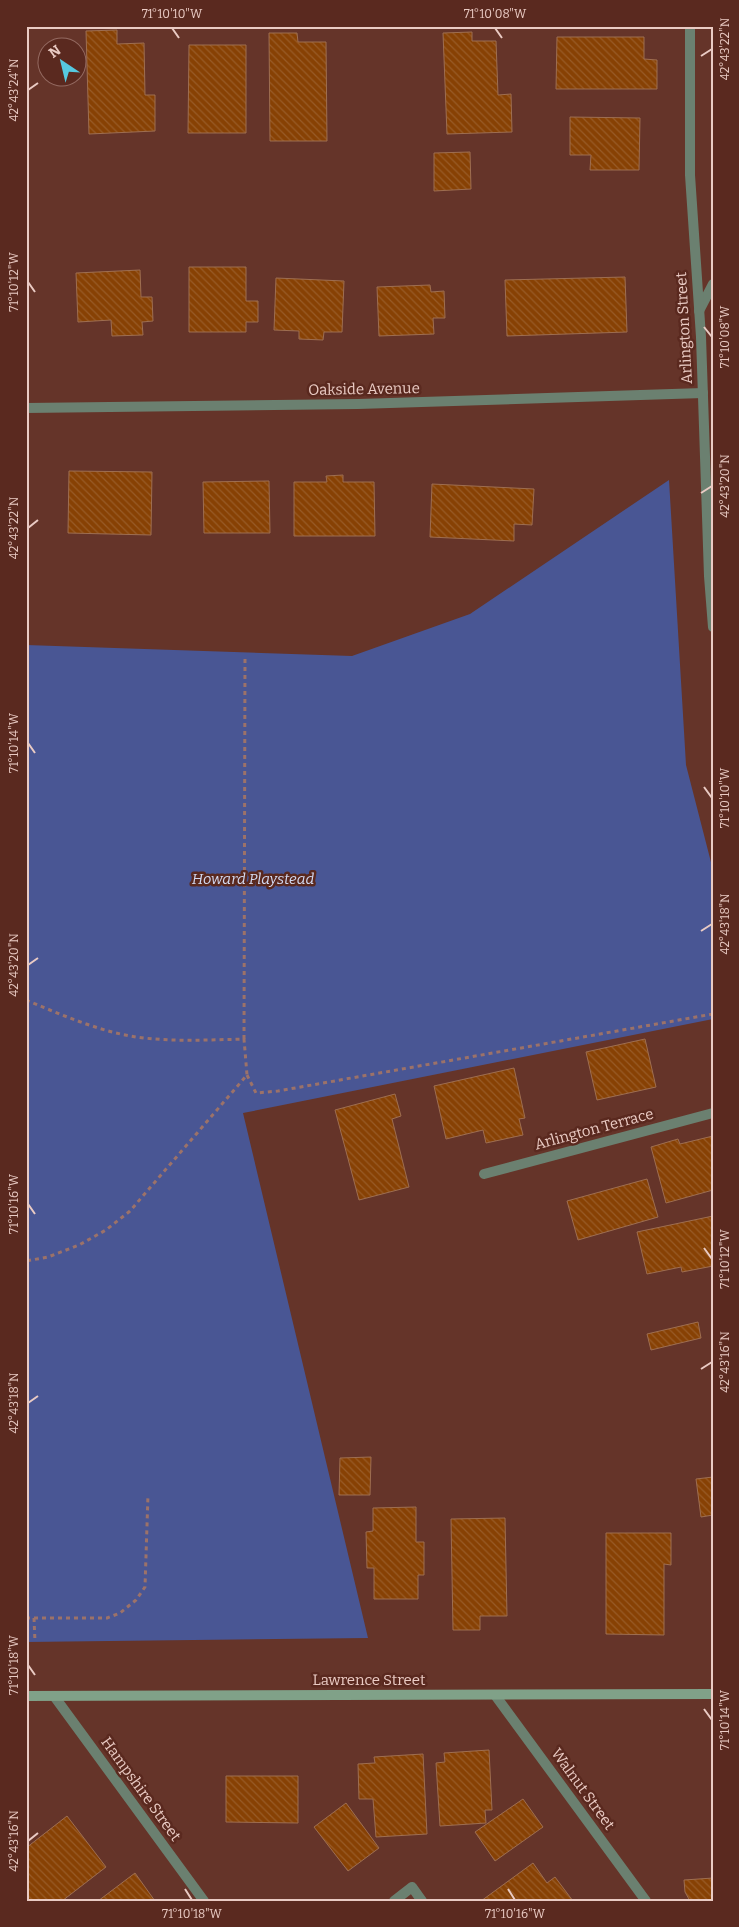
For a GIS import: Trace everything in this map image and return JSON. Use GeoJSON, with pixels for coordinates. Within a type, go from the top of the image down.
{"type":"FeatureCollection","features":[{"type":"Feature","properties":{"kind":"main road","name":"Lawrence Street"},"geometry":{"type":"LineString","coordinates":[[26,1696],[713,1694]]}},
{"type":"Feature","properties":{"kind":"street","name":"Arlington Street"},"geometry":{"type":"LineString","coordinates":[[690,26],[690,175],[699,311],[709,576],[713,627]]}},
{"type":"Feature","properties":{"kind":"street"},"geometry":{"type":"LineString","coordinates":[[699,311],[713,284]]}},
{"type":"Feature","properties":{"kind":"street","name":"Oakside Avenue"},"geometry":{"type":"LineString","coordinates":[[26,408],[358,404],[703,393]]}},
{"type":"Feature","properties":{"kind":"street","name":"Arlington Terrace"},"geometry":{"type":"LineString","coordinates":[[484,1174],[713,1113]]}},
{"type":"Feature","properties":{"kind":"street","name":"Walnut Street"},"geometry":{"type":"LineString","coordinates":[[495,1695],[646,1901]]}},
{"type":"Feature","properties":{"kind":"street","name":"Hampshire Street"},"geometry":{"type":"LineString","coordinates":[[54,1696],[204,1901]]}},
{"type":"Feature","properties":{"kind":"street"},"geometry":{"type":"LineString","coordinates":[[394,1901],[412,1887],[422,1901]]}},
{"type":"Feature","properties":{"kind":"path"},"geometry":{"type":"LineString","coordinates":[[245,657],[244,1039],[247,1075],[256,1093],[278,1092],[713,1014]]}},
{"type":"Feature","properties":{"kind":"path"},"geometry":{"type":"LineString","coordinates":[[26,1000],[93,1026],[135,1036],[179,1040],[244,1039]]}},
{"type":"Feature","properties":{"kind":"path"},"geometry":{"type":"LineString","coordinates":[[26,1262],[48,1257],[79,1245],[106,1230],[130,1211],[247,1075]]}},
{"type":"Feature","properties":{"kind":"path"},"geometry":{"type":"LineString","coordinates":[[26,1618],[106,1618],[120,1612],[136,1600],[145,1586],[148,1495]]}},
{"type":"Feature","properties":{"kind":"path"},"geometry":{"type":"LineString","coordinates":[[34,1618],[36,1642]]}},
{"type":"Feature","properties":{"kind":"green space","name":"Howard Playstead"},"geometry":{"type":"Polygon","coordinates":[[[669,480],[686,765],[713,870],[713,1019],[243,1113],[368,1638],[26,1642],[26,645],[352,656],[470,614],[669,480]]]}},
{"type":"Feature","properties":{"kind":"building"},"geometry":{"type":"Polygon","coordinates":[[[117,30],[117,44],[144,43],[145,95],[155,95],[155,131],[89,134],[88,38],[86,38],[86,31],[117,30]]]}},
{"type":"Feature","properties":{"kind":"building"},"geometry":{"type":"Polygon","coordinates":[[[472,32],[472,41],[496,41],[498,95],[511,94],[512,132],[447,134],[443,33],[472,32]]]}},
{"type":"Feature","properties":{"kind":"building"},"geometry":{"type":"Polygon","coordinates":[[[269,33],[297,33],[298,42],[326,42],[327,141],[270,141],[269,33]]]}},
{"type":"Feature","properties":{"kind":"building"},"geometry":{"type":"Polygon","coordinates":[[[557,37],[644,37],[644,59],[657,60],[657,89],[556,89],[557,37]]]}},
{"type":"Feature","properties":{"kind":"building"},"geometry":{"type":"Polygon","coordinates":[[[189,45],[246,45],[246,133],[188,133],[189,45]]]}},
{"type":"Feature","properties":{"kind":"building"},"geometry":{"type":"Polygon","coordinates":[[[570,117],[640,118],[639,170],[590,170],[591,155],[570,155],[570,117]]]}},
{"type":"Feature","properties":{"kind":"building"},"geometry":{"type":"Polygon","coordinates":[[[470,152],[471,189],[434,191],[434,153],[470,152]]]}},
{"type":"Feature","properties":{"kind":"building"},"geometry":{"type":"Polygon","coordinates":[[[189,267],[246,267],[246,301],[258,301],[258,322],[246,322],[246,332],[189,332],[189,267]]]}},
{"type":"Feature","properties":{"kind":"building"},"geometry":{"type":"Polygon","coordinates":[[[140,270],[141,297],[152,297],[153,321],[142,322],[143,335],[112,336],[111,320],[78,322],[76,273],[140,270]]]}},
{"type":"Feature","properties":{"kind":"building"},"geometry":{"type":"Polygon","coordinates":[[[625,277],[627,332],[507,336],[505,280],[625,277]]]}},
{"type":"Feature","properties":{"kind":"building"},"geometry":{"type":"Polygon","coordinates":[[[276,278],[344,281],[342,332],[324,332],[323,340],[299,339],[299,331],[274,330],[276,278]]]}},
{"type":"Feature","properties":{"kind":"building"},"geometry":{"type":"Polygon","coordinates":[[[430,285],[431,292],[444,291],[445,318],[433,318],[434,334],[379,336],[377,287],[430,285]]]}},
{"type":"Feature","properties":{"kind":"building"},"geometry":{"type":"Polygon","coordinates":[[[69,471],[152,472],[151,535],[68,533],[69,471]]]}},
{"type":"Feature","properties":{"kind":"building"},"geometry":{"type":"Polygon","coordinates":[[[343,475],[343,482],[374,482],[375,536],[294,536],[294,482],[327,482],[326,476],[343,475]]]}},
{"type":"Feature","properties":{"kind":"building"},"geometry":{"type":"Polygon","coordinates":[[[269,481],[270,533],[204,533],[203,482],[269,481]]]}},
{"type":"Feature","properties":{"kind":"building"},"geometry":{"type":"Polygon","coordinates":[[[432,484],[534,489],[532,525],[514,524],[514,541],[430,537],[432,484]]]}},
{"type":"Feature","properties":{"kind":"building"},"geometry":{"type":"Polygon","coordinates":[[[645,1039],[656,1087],[597,1100],[586,1052],[645,1039]]]}},
{"type":"Feature","properties":{"kind":"building"},"geometry":{"type":"Polygon","coordinates":[[[514,1068],[525,1118],[519,1119],[523,1135],[486,1143],[483,1130],[446,1139],[434,1086],[514,1068]]]}},
{"type":"Feature","properties":{"kind":"building"},"geometry":{"type":"Polygon","coordinates":[[[395,1094],[401,1116],[392,1119],[409,1187],[359,1200],[335,1110],[395,1094]]]}},
{"type":"Feature","properties":{"kind":"building"},"geometry":{"type":"Polygon","coordinates":[[[713,1136],[713,1190],[666,1203],[651,1147],[678,1139],[680,1144],[713,1136]]]}},
{"type":"Feature","properties":{"kind":"building"},"geometry":{"type":"Polygon","coordinates":[[[647,1179],[658,1217],[578,1240],[567,1201],[647,1179]]]}},
{"type":"Feature","properties":{"kind":"building"},"geometry":{"type":"Polygon","coordinates":[[[713,1216],[713,1266],[682,1272],[681,1267],[647,1274],[637,1232],[713,1216]]]}},
{"type":"Feature","properties":{"kind":"building"},"geometry":{"type":"Polygon","coordinates":[[[698,1322],[701,1338],[651,1350],[647,1334],[698,1322]]]}},
{"type":"Feature","properties":{"kind":"building"},"geometry":{"type":"Polygon","coordinates":[[[371,1457],[370,1495],[339,1495],[340,1458],[371,1457]]]}},
{"type":"Feature","properties":{"kind":"building"},"geometry":{"type":"Polygon","coordinates":[[[713,1477],[713,1515],[701,1517],[696,1479],[713,1477]]]}},
{"type":"Feature","properties":{"kind":"building"},"geometry":{"type":"Polygon","coordinates":[[[416,1507],[416,1542],[424,1542],[424,1575],[418,1575],[418,1599],[374,1599],[374,1568],[367,1568],[366,1532],[373,1531],[373,1508],[416,1507]]]}},
{"type":"Feature","properties":{"kind":"building"},"geometry":{"type":"Polygon","coordinates":[[[505,1518],[507,1616],[480,1616],[480,1630],[453,1630],[451,1519],[505,1518]]]}},
{"type":"Feature","properties":{"kind":"building"},"geometry":{"type":"Polygon","coordinates":[[[606,1533],[671,1533],[671,1565],[664,1564],[664,1635],[606,1634],[606,1533]]]}},
{"type":"Feature","properties":{"kind":"building"},"geometry":{"type":"Polygon","coordinates":[[[489,1750],[492,1810],[485,1810],[486,1823],[440,1826],[436,1763],[445,1762],[444,1753],[489,1750]]]}},
{"type":"Feature","properties":{"kind":"building"},"geometry":{"type":"Polygon","coordinates":[[[423,1754],[427,1834],[376,1837],[373,1799],[359,1799],[358,1764],[375,1763],[374,1757],[423,1754]]]}},
{"type":"Feature","properties":{"kind":"building"},"geometry":{"type":"Polygon","coordinates":[[[226,1776],[298,1776],[298,1823],[226,1822],[226,1776]]]}},
{"type":"Feature","properties":{"kind":"building"},"geometry":{"type":"Polygon","coordinates":[[[523,1799],[543,1827],[495,1861],[475,1832],[523,1799]]]}},
{"type":"Feature","properties":{"kind":"building"},"geometry":{"type":"Polygon","coordinates":[[[346,1803],[379,1848],[348,1871],[314,1827],[346,1803]]]}},
{"type":"Feature","properties":{"kind":"building"},"geometry":{"type":"Polygon","coordinates":[[[67,1816],[106,1867],[62,1901],[26,1901],[26,1848],[67,1816]]]}},
{"type":"Feature","properties":{"kind":"building"},"geometry":{"type":"Polygon","coordinates":[[[533,1863],[547,1883],[555,1877],[573,1901],[481,1901],[533,1863]]]}},
{"type":"Feature","properties":{"kind":"building"},"geometry":{"type":"Polygon","coordinates":[[[135,1873],[155,1901],[98,1901],[135,1873]]]}},
{"type":"Feature","properties":{"kind":"building"},"geometry":{"type":"Polygon","coordinates":[[[713,1878],[713,1901],[690,1901],[685,1892],[684,1880],[713,1878]]]}}]}
